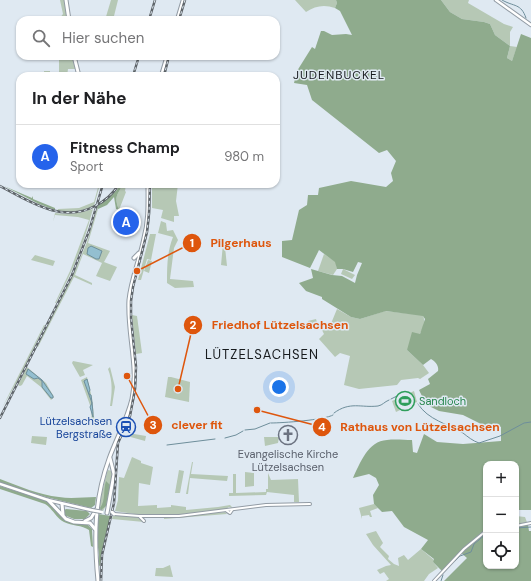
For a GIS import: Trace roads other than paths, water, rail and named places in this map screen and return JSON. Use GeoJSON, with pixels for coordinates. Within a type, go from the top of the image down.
{"type":"FeatureCollection","features":[{"type":"Feature","properties":{"kind":"main road"},"geometry":{"type":"LineString","coordinates":[[66,0],[68,16]]}},
{"type":"Feature","properties":{"kind":"main road"},"geometry":{"type":"LineString","coordinates":[[178,16],[183,0]]}},
{"type":"Feature","properties":{"kind":"main road"},"geometry":{"type":"LineString","coordinates":[[496,0],[531,25]]}},
{"type":"Feature","properties":{"kind":"main road"},"geometry":{"type":"LineString","coordinates":[[75,60],[78,72]]}},
{"type":"Feature","properties":{"kind":"main road"},"geometry":{"type":"LineString","coordinates":[[162,72],[166,60]]}},
{"type":"Feature","properties":{"kind":"main road"},"geometry":{"type":"LineString","coordinates":[[98,581],[95,529],[96,509],[104,472],[127,417],[133,394],[134,374],[129,301],[131,286],[141,252],[148,218],[148,188]]}},
{"type":"Feature","properties":{"kind":"main road"},"geometry":{"type":"LineString","coordinates":[[134,258],[141,252]]}},
{"type":"Feature","properties":{"kind":"main road"},"geometry":{"type":"LineString","coordinates":[[109,513],[109,502],[114,471],[110,462],[110,456]]}},
{"type":"Feature","properties":{"kind":"main road"},"geometry":{"type":"LineString","coordinates":[[104,472],[109,469],[114,471]]}},
{"type":"Feature","properties":{"kind":"main road"},"geometry":{"type":"LineString","coordinates":[[0,484],[62,504],[109,513]]}},
{"type":"Feature","properties":{"kind":"main road"},"geometry":{"type":"LineString","coordinates":[[48,500],[66,519],[74,522],[92,524],[95,529]]}},
{"type":"Feature","properties":{"kind":"main road"},"geometry":{"type":"LineString","coordinates":[[109,502],[109,513]]}},
{"type":"Feature","properties":{"kind":"main road"},"geometry":{"type":"LineString","coordinates":[[62,504],[62,513],[65,517],[82,522],[90,520],[96,509]]}},
{"type":"Feature","properties":{"kind":"main road"},"geometry":{"type":"LineString","coordinates":[[58,510],[62,504]]}},
{"type":"Feature","properties":{"kind":"main road"},"geometry":{"type":"LineString","coordinates":[[63,508],[67,505]]}},
{"type":"Feature","properties":{"kind":"street"},"geometry":{"type":"LineString","coordinates":[[109,513],[139,516],[179,516],[227,511],[230,513],[232,510],[239,508],[266,504],[310,504]]}},
{"type":"Feature","properties":{"kind":"street"},"geometry":{"type":"LineString","coordinates":[[139,516],[144,521]]}},
{"type":"Feature","properties":{"kind":"street"},"geometry":{"type":"LineString","coordinates":[[519,525],[531,523]]}},
{"type":"Feature","properties":{"kind":"street"},"geometry":{"type":"LineString","coordinates":[[434,581],[464,549],[483,533]]}},
{"type":"Feature","properties":{"kind":"water"},"geometry":{"type":"Polygon","coordinates":[[[91,246],[102,251],[99,259],[87,254],[88,248],[91,246]]]}},
{"type":"Feature","properties":{"kind":"water"},"geometry":{"type":"Polygon","coordinates":[[[28,369],[42,380],[53,398],[51,398],[42,387],[42,381],[38,378],[34,379],[26,374],[28,369]]]}},
{"type":"Feature","properties":{"kind":"water"},"geometry":{"type":"Polygon","coordinates":[[[87,379],[90,390],[89,394],[91,395],[92,403],[84,381],[87,379]]]}},
{"type":"Feature","properties":{"kind":"water"},"geometry":{"type":"Polygon","coordinates":[[[92,403],[93,409],[93,417],[90,407],[92,403]]]}},
{"type":"Feature","properties":{"kind":"waterway"},"geometry":{"type":"LineString","coordinates":[[502,0],[517,6],[522,10],[526,18]]}},
{"type":"Feature","properties":{"kind":"waterway"},"geometry":{"type":"LineString","coordinates":[[391,399],[399,395]]}},
{"type":"Feature","properties":{"kind":"waterway"},"geometry":{"type":"LineString","coordinates":[[334,413],[345,407],[378,406],[389,400]]}},
{"type":"Feature","properties":{"kind":"waterway"},"geometry":{"type":"LineString","coordinates":[[418,404],[433,418],[479,443],[500,436],[524,423],[531,422]]}},
{"type":"Feature","properties":{"kind":"waterway"},"geometry":{"type":"LineString","coordinates":[[271,423],[313,420],[333,415]]}},
{"type":"Feature","properties":{"kind":"waterway"},"geometry":{"type":"LineString","coordinates":[[245,430],[255,429],[270,423]]}},
{"type":"Feature","properties":{"kind":"waterway"},"geometry":{"type":"LineString","coordinates":[[225,438],[243,431]]}},
{"type":"Feature","properties":{"kind":"waterway"},"geometry":{"type":"LineString","coordinates":[[167,445],[215,439]]}},
{"type":"Feature","properties":{"kind":"waterway"},"geometry":{"type":"LineString","coordinates":[[519,528],[531,527]]}},
{"type":"Feature","properties":{"kind":"waterway"},"geometry":{"type":"LineString","coordinates":[[455,561],[460,556],[471,552],[474,544],[483,536]]}},
{"type":"Feature","properties":{"kind":"waterway"},"geometry":{"type":"LineString","coordinates":[[447,569],[450,566]]}},
{"type":"Feature","properties":{"kind":"waterway"},"geometry":{"type":"LineString","coordinates":[[441,581],[443,575]]}},
{"type":"Feature","properties":{"kind":"railway"},"geometry":{"type":"LineString","coordinates":[[150,16],[155,0]]}},
{"type":"Feature","properties":{"kind":"railway"},"geometry":{"type":"LineString","coordinates":[[180,16],[185,0]]}},
{"type":"Feature","properties":{"kind":"railway"},"geometry":{"type":"LineString","coordinates":[[134,72],[138,60]]}},
{"type":"Feature","properties":{"kind":"railway"},"geometry":{"type":"LineString","coordinates":[[165,72],[168,60]]}},
{"type":"Feature","properties":{"kind":"railway"},"geometry":{"type":"LineString","coordinates":[[0,186],[34,204],[58,212],[70,213],[83,211],[99,204],[117,188]]}},
{"type":"Feature","properties":{"kind":"railway"},"geometry":{"type":"LineString","coordinates":[[0,418],[72,275],[89,231],[102,188]]}},
{"type":"Feature","properties":{"kind":"railway"},"geometry":{"type":"LineString","coordinates":[[101,581],[102,555],[114,503],[118,443],[130,416],[135,389],[136,367],[131,318],[131,301],[133,287],[147,232],[150,188]]}},
{"type":"Feature","properties":{"kind":"place","name":"Fitness Champ"},"geometry":{"type":"Point","coordinates":[126,222]}},
{"type":"Feature","properties":{"kind":"place","name":"Pilgerhaus"},"geometry":{"type":"Point","coordinates":[137,271]}},
{"type":"Feature","properties":{"kind":"place","name":"clever fit"},"geometry":{"type":"Point","coordinates":[127,376]}},
{"type":"Feature","properties":{"kind":"place","name":"Friedhof Lützelsachsen"},"geometry":{"type":"Point","coordinates":[178,389]}},
{"type":"Feature","properties":{"kind":"place","name":"Sandloch"},"geometry":{"type":"Point","coordinates":[405,401]}},
{"type":"Feature","properties":{"kind":"place","name":"Rathaus von Lützelsachsen"},"geometry":{"type":"Point","coordinates":[257,410]}},
{"type":"Feature","properties":{"kind":"place","name":"Lützelsachsen Bergstraße"},"geometry":{"type":"Point","coordinates":[126,427]}},
{"type":"Feature","properties":{"kind":"place","name":"Evangelische Kirche Lützelsachsen"},"geometry":{"type":"Point","coordinates":[288,435]}},
{"type":"Feature","properties":{"kind":"district","name":"JUDENBUCKEL"},"geometry":{"type":"Point","coordinates":[339,75]}},
{"type":"Feature","properties":{"kind":"district","name":"LÜTZELSACHSEN"},"geometry":{"type":"Point","coordinates":[262,354]}}]}
